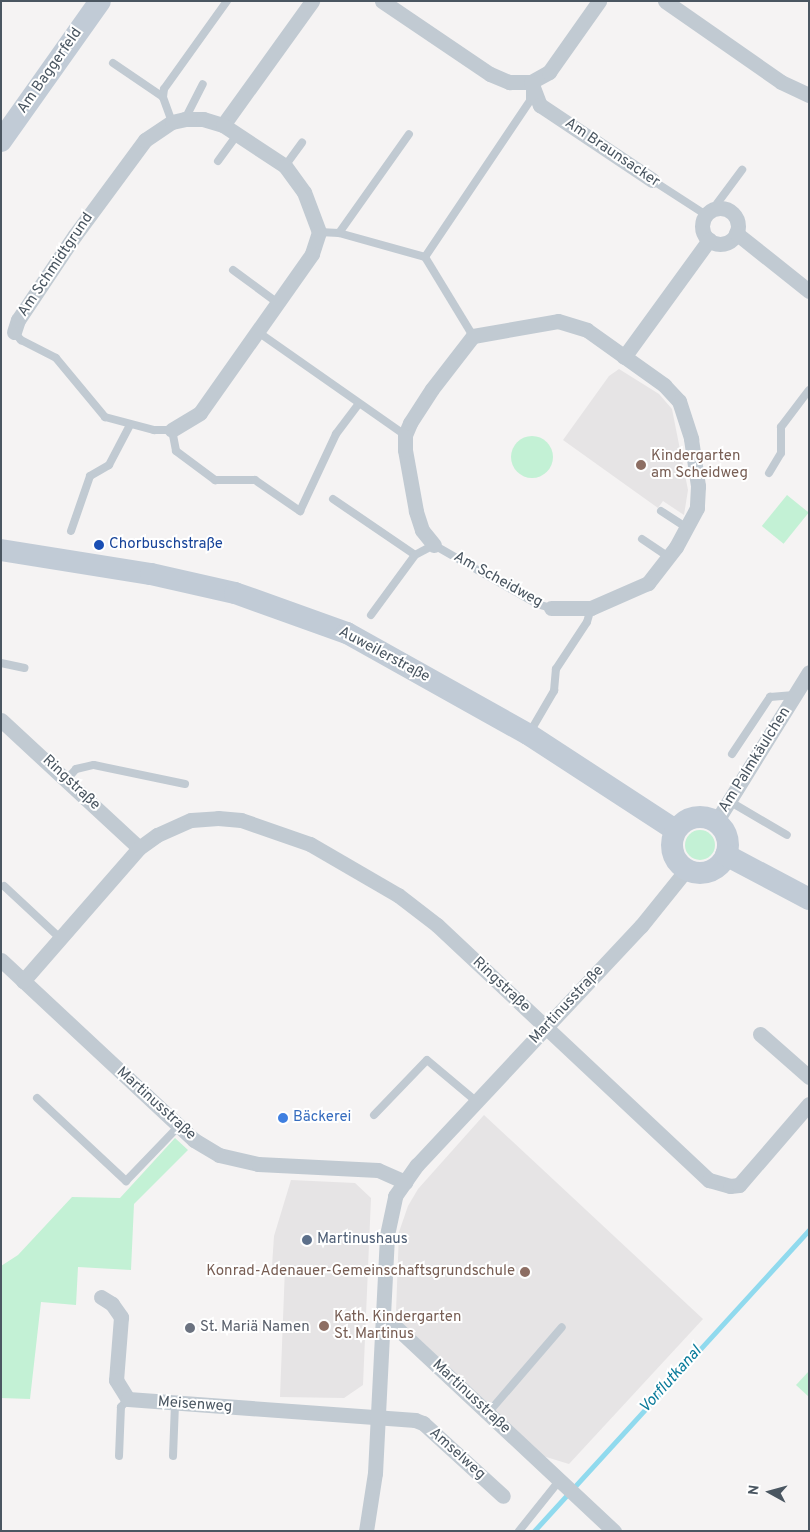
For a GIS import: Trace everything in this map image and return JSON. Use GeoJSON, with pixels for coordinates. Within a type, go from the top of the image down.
{"type":"FeatureCollection","features":[{"type":"Feature","properties":{"kind":"street","name":"Am Baggerfeld"},"geometry":{"type":"LineString","coordinates":[[1,141],[100,1]]}},
{"type":"Feature","properties":{"kind":"street"},"geometry":{"type":"LineString","coordinates":[[223,125],[312,1]]}},
{"type":"Feature","properties":{"kind":"street"},"geometry":{"type":"LineString","coordinates":[[382,1],[490,74],[509,82],[531,82],[549,72],[599,1]]}},
{"type":"Feature","properties":{"kind":"street"},"geometry":{"type":"LineString","coordinates":[[665,1],[781,82],[809,95]]}},
{"type":"Feature","properties":{"kind":"street","name":"Am Braunsacker"},"geometry":{"type":"LineString","coordinates":[[531,82],[540,105],[652,180]]}},
{"type":"Feature","properties":{"kind":"street"},"geometry":{"type":"LineString","coordinates":[[172,430],[200,413],[312,254],[319,232],[304,192],[285,166],[223,125],[203,119],[178,120]]}},
{"type":"Feature","properties":{"kind":"street","name":"Am Schmidtgrund"},"geometry":{"type":"LineString","coordinates":[[14,332],[18,320],[70,243],[145,140],[178,120]]}},
{"type":"Feature","properties":{"kind":"street"},"geometry":{"type":"LineString","coordinates":[[710,212],[731,212],[738,224],[736,233],[724,243],[709,240],[702,228],[710,212]]}},
{"type":"Feature","properties":{"kind":"street"},"geometry":{"type":"LineString","coordinates":[[736,233],[809,291]]}},
{"type":"Feature","properties":{"kind":"street"},"geometry":{"type":"LineString","coordinates":[[624,357],[709,240]]}},
{"type":"Feature","properties":{"kind":"street","name":"Am Scheidweg"},"geometry":{"type":"LineString","coordinates":[[473,336],[558,321],[588,330],[664,385],[679,401],[686,417],[698,486],[697,508],[669,557],[648,583],[591,608],[551,608]]}},
{"type":"Feature","properties":{"kind":"street"},"geometry":{"type":"LineString","coordinates":[[405,435],[432,389],[473,336]]}},
{"type":"Feature","properties":{"kind":"street","name":"Am Scheidweg"},"geometry":{"type":"LineString","coordinates":[[405,435],[416,511],[422,530],[434,545]]}},
{"type":"Feature","properties":{"kind":"street","name":"Auweilerstraße"},"geometry":{"type":"LineString","coordinates":[[1,550],[151,574],[235,593],[347,633],[528,734],[675,830]]}},
{"type":"Feature","properties":{"kind":"street","name":"Am Palmkäulchen"},"geometry":{"type":"LineString","coordinates":[[716,822],[809,672]]}},
{"type":"Feature","properties":{"kind":"street","name":"Ringstraße"},"geometry":{"type":"LineString","coordinates":[[1,720],[67,779],[139,848]]}},
{"type":"Feature","properties":{"kind":"street"},"geometry":{"type":"LineString","coordinates":[[694,817],[716,822],[726,837],[726,854],[720,865],[710,872],[698,873],[686,870],[675,859],[672,845],[675,830],[694,817]]}},
{"type":"Feature","properties":{"kind":"street","name":"Ringstraße"},"geometry":{"type":"LineString","coordinates":[[23,981],[139,848],[173,826],[210,818],[241,820],[310,844],[398,895],[437,925],[710,1180],[718,1184],[739,1184],[809,1104]]}},
{"type":"Feature","properties":{"kind":"street"},"geometry":{"type":"LineString","coordinates":[[726,854],[809,899]]}},
{"type":"Feature","properties":{"kind":"street","name":"Martinusstraße"},"geometry":{"type":"LineString","coordinates":[[614,1531],[384,1316],[391,1210],[405,1182],[476,1102],[641,926],[686,870]]}},
{"type":"Feature","properties":{"kind":"street","name":"Martinusstraße"},"geometry":{"type":"LineString","coordinates":[[1,960],[194,1140],[235,1160],[378,1170],[405,1182]]}},
{"type":"Feature","properties":{"kind":"street"},"geometry":{"type":"LineString","coordinates":[[760,1034],[809,1077]]}},
{"type":"Feature","properties":{"kind":"street"},"geometry":{"type":"LineString","coordinates":[[101,1297],[112,1304],[121,1317],[116,1380],[128,1398]]}},
{"type":"Feature","properties":{"kind":"street"},"geometry":{"type":"LineString","coordinates":[[366,1531],[375,1473],[384,1316]]}},
{"type":"Feature","properties":{"kind":"street","name":"Meisenweg"},"geometry":{"type":"LineString","coordinates":[[128,1398],[175,1404],[377,1416]]}},
{"type":"Feature","properties":{"kind":"street","name":"Amselweg"},"geometry":{"type":"LineString","coordinates":[[377,1416],[423,1423],[504,1496]]}},
{"type":"Feature","properties":{"kind":"lane"},"geometry":{"type":"LineString","coordinates":[[163,97],[164,89],[227,1]]}},
{"type":"Feature","properties":{"kind":"lane"},"geometry":{"type":"LineString","coordinates":[[113,63],[163,97],[178,120],[203,84]]}},
{"type":"Feature","properties":{"kind":"lane"},"geometry":{"type":"LineString","coordinates":[[425,257],[530,101],[531,82]]}},
{"type":"Feature","properties":{"kind":"lane"},"geometry":{"type":"LineString","coordinates":[[218,161],[238,134]]}},
{"type":"Feature","properties":{"kind":"lane"},"geometry":{"type":"LineString","coordinates":[[339,233],[410,134]]}},
{"type":"Feature","properties":{"kind":"lane"},"geometry":{"type":"LineString","coordinates":[[285,166],[302,143]]}},
{"type":"Feature","properties":{"kind":"lane"},"geometry":{"type":"LineString","coordinates":[[710,212],[742,170]]}},
{"type":"Feature","properties":{"kind":"lane","name":"Am Braunsacker"},"geometry":{"type":"LineString","coordinates":[[652,180],[710,212]]}},
{"type":"Feature","properties":{"kind":"lane"},"geometry":{"type":"LineString","coordinates":[[319,232],[339,233],[425,257],[473,336]]}},
{"type":"Feature","properties":{"kind":"lane"},"geometry":{"type":"LineString","coordinates":[[233,270],[278,303]]}},
{"type":"Feature","properties":{"kind":"lane","name":"Am Schmidtgrund"},"geometry":{"type":"LineString","coordinates":[[14,332],[21,340],[56,358],[105,417],[130,425],[172,430]]}},
{"type":"Feature","properties":{"kind":"lane"},"geometry":{"type":"LineString","coordinates":[[258,332],[405,435]]}},
{"type":"Feature","properties":{"kind":"lane"},"geometry":{"type":"LineString","coordinates":[[769,473],[781,453],[781,427],[809,390]]}},
{"type":"Feature","properties":{"kind":"lane"},"geometry":{"type":"LineString","coordinates":[[172,430],[176,451],[215,480],[255,480],[300,511],[336,434],[359,404]]}},
{"type":"Feature","properties":{"kind":"lane"},"geometry":{"type":"LineString","coordinates":[[71,531],[90,476],[109,465],[130,425]]}},
{"type":"Feature","properties":{"kind":"lane"},"geometry":{"type":"LineString","coordinates":[[333,499],[415,555]]}},
{"type":"Feature","properties":{"kind":"lane"},"geometry":{"type":"LineString","coordinates":[[661,511],[687,528]]}},
{"type":"Feature","properties":{"kind":"lane"},"geometry":{"type":"LineString","coordinates":[[642,539],[669,557]]}},
{"type":"Feature","properties":{"kind":"lane"},"geometry":{"type":"LineString","coordinates":[[371,615],[415,555],[434,545]]}},
{"type":"Feature","properties":{"kind":"lane","name":"Am Scheidweg"},"geometry":{"type":"LineString","coordinates":[[434,545],[537,604],[551,608]]}},
{"type":"Feature","properties":{"kind":"lane"},"geometry":{"type":"LineString","coordinates":[[528,734],[554,691],[556,669],[587,622],[591,608]]}},
{"type":"Feature","properties":{"kind":"lane"},"geometry":{"type":"LineString","coordinates":[[1,663],[24,668]]}},
{"type":"Feature","properties":{"kind":"lane"},"geometry":{"type":"LineString","coordinates":[[732,754],[770,697],[794,695]]}},
{"type":"Feature","properties":{"kind":"lane"},"geometry":{"type":"LineString","coordinates":[[67,779],[76,770],[94,765],[185,784]]}},
{"type":"Feature","properties":{"kind":"lane"},"geometry":{"type":"LineString","coordinates":[[729,801],[787,835]]}},
{"type":"Feature","properties":{"kind":"lane"},"geometry":{"type":"LineString","coordinates":[[4,886],[60,938]]}},
{"type":"Feature","properties":{"kind":"lane"},"geometry":{"type":"LineString","coordinates":[[374,1115],[427,1060],[476,1102]]}},
{"type":"Feature","properties":{"kind":"lane"},"geometry":{"type":"LineString","coordinates":[[37,1098],[126,1181],[179,1126]]}},
{"type":"Feature","properties":{"kind":"lane"},"geometry":{"type":"LineString","coordinates":[[488,1413],[562,1327]]}},
{"type":"Feature","properties":{"kind":"lane"},"geometry":{"type":"LineString","coordinates":[[119,1456],[122,1407],[128,1398]]}},
{"type":"Feature","properties":{"kind":"lane"},"geometry":{"type":"LineString","coordinates":[[173,1456],[175,1404]]}},
{"type":"Feature","properties":{"kind":"lane"},"geometry":{"type":"LineString","coordinates":[[519,1531],[560,1482]]}},
{"type":"Feature","properties":{"kind":"shaded area","name":"Kindergarten am Scheidweg"},"geometry":{"type":"Polygon","coordinates":[[[619,369],[659,394],[672,409],[688,490],[684,515],[663,501],[658,508],[563,440],[609,376],[619,369]]]}},
{"type":"Feature","properties":{"kind":"shaded area","name":"Konrad-Adenauer-Gemeinschaftsgrundschule"},"geometry":{"type":"Polygon","coordinates":[[[484,1115],[703,1319],[569,1464],[543,1456],[399,1320],[396,1312],[399,1232],[408,1206],[418,1189],[484,1115]]]}},
{"type":"Feature","properties":{"kind":"shaded area","name":"Kath. Kindergarten St. Martinus"},"geometry":{"type":"Polygon","coordinates":[[[291,1180],[355,1183],[371,1198],[363,1385],[344,1398],[280,1397],[285,1267],[272,1266],[274,1236],[291,1180]]]}},
{"type":"Feature","properties":{"kind":"green space"},"geometry":{"type":"Polygon","coordinates":[[[532,436],[547,442],[553,457],[547,472],[532,478],[517,472],[511,457],[517,442],[532,436]]]}},
{"type":"Feature","properties":{"kind":"green space"},"geometry":{"type":"Polygon","coordinates":[[[787,495],[809,513],[784,544],[762,526],[787,495]]]}},
{"type":"Feature","properties":{"kind":"green space"},"geometry":{"type":"Polygon","coordinates":[[[700,830],[711,834],[715,845],[711,856],[700,860],[689,856],[685,845],[689,834],[700,830]]]}},
{"type":"Feature","properties":{"kind":"green space"},"geometry":{"type":"Polygon","coordinates":[[[175,1138],[188,1150],[134,1204],[131,1270],[78,1267],[76,1305],[41,1302],[30,1399],[1,1398],[1,1266],[18,1255],[72,1197],[120,1198],[175,1138]]]}},
{"type":"Feature","properties":{"kind":"green space"},"geometry":{"type":"Polygon","coordinates":[[[809,1371],[809,1397],[796,1385],[809,1371]]]}},
{"type":"Feature","properties":{"kind":"waterway","name":"Vorflutkanal"},"geometry":{"type":"LineString","coordinates":[[534,1531],[809,1230]]}},
{"type":"Feature","properties":{"kind":"place","name":"Kindergarten am Scheidweg"},"geometry":{"type":"Point","coordinates":[641,465]}},
{"type":"Feature","properties":{"kind":"place","name":"Chorbuschstraße"},"geometry":{"type":"Point","coordinates":[99,545]}},
{"type":"Feature","properties":{"kind":"place","name":"Bäckerei"},"geometry":{"type":"Point","coordinates":[283,1118]}},
{"type":"Feature","properties":{"kind":"place","name":"Martinushaus"},"geometry":{"type":"Point","coordinates":[307,1240]}},
{"type":"Feature","properties":{"kind":"place","name":"Konrad-Adenauer-Gemeinschaftsgrundschule"},"geometry":{"type":"Point","coordinates":[525,1272]}},
{"type":"Feature","properties":{"kind":"place","name":"Kath. Kindergarten St. Martinus"},"geometry":{"type":"Point","coordinates":[324,1326]}},
{"type":"Feature","properties":{"kind":"place","name":"St. Mariä Namen"},"geometry":{"type":"Point","coordinates":[190,1328]}}]}
